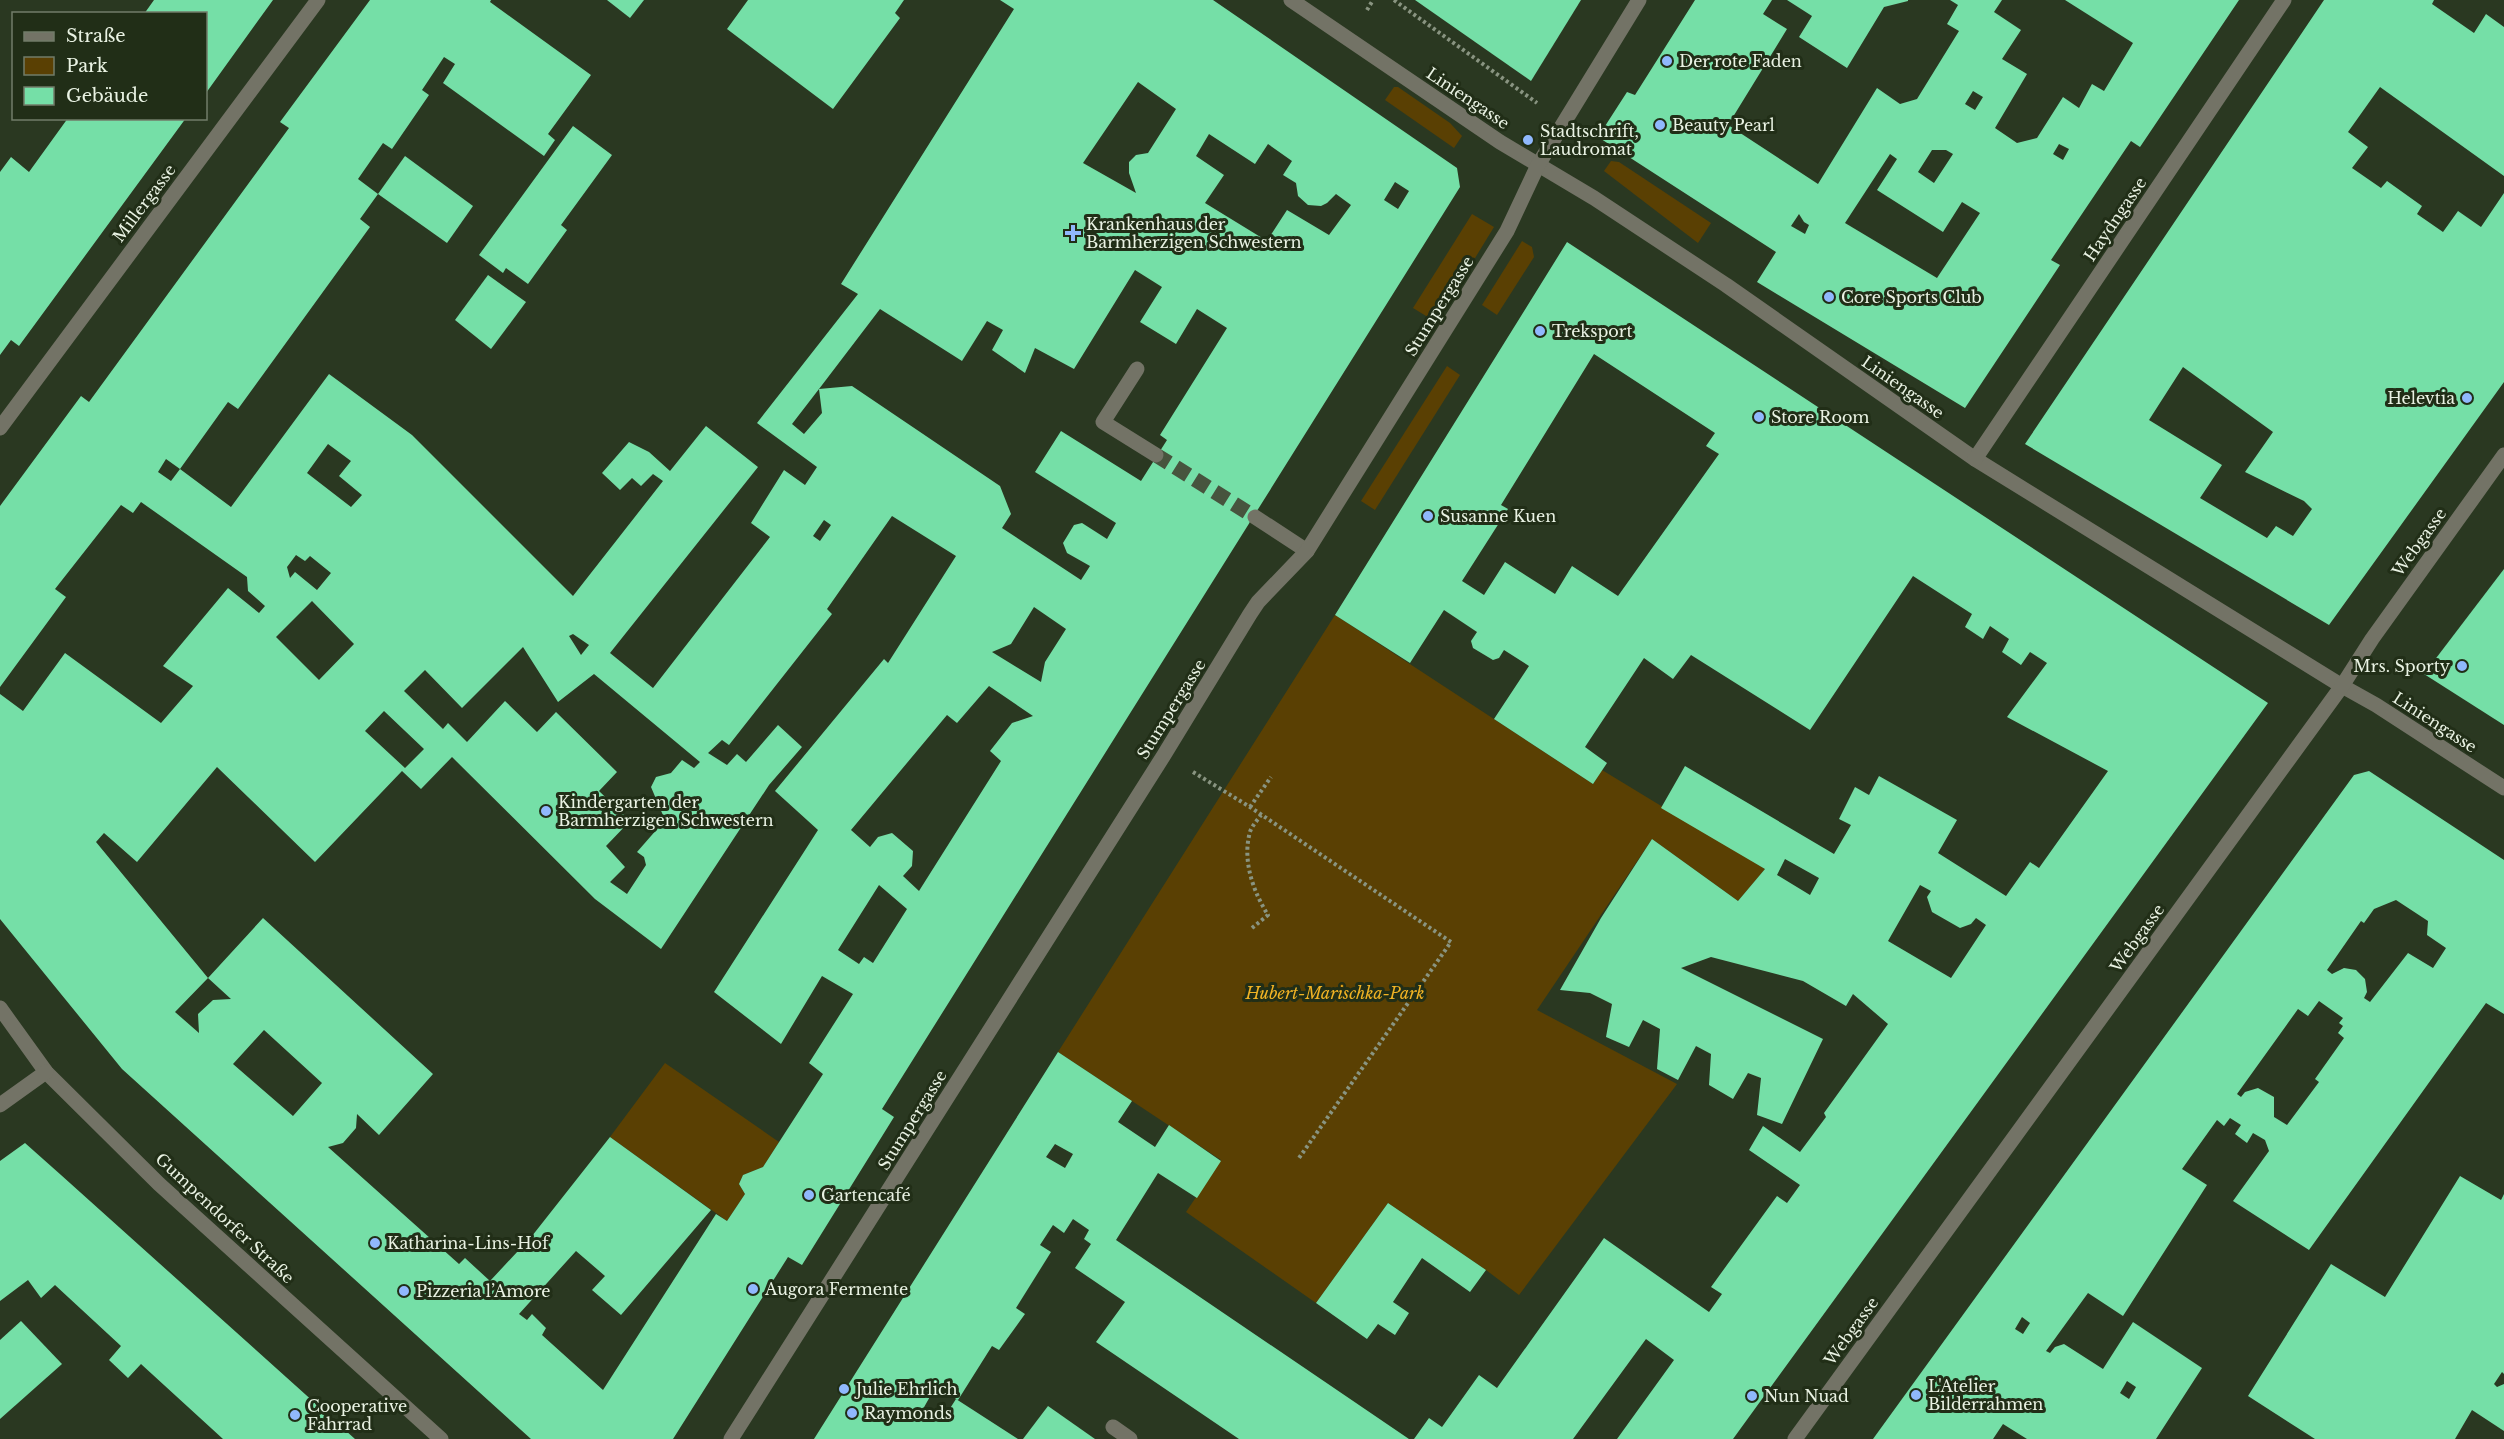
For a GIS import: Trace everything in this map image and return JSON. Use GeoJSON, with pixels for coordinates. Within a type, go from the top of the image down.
{"type":"FeatureCollection","features":[{"type":"Feature","properties":{"kind":"street","name":"Millergasse"},"geometry":{"type":"LineString","coordinates":[[0,428],[318,0]]}},
{"type":"Feature","properties":{"kind":"street","name":"Liniengasse"},"geometry":{"type":"LineString","coordinates":[[1291,0],[1538,165],[1588,194],[1726,285],[1975,459],[2376,705],[2504,788]]}},
{"type":"Feature","properties":{"kind":"street","name":"Stumpergasse"},"geometry":{"type":"LineString","coordinates":[[731,1439],[1164,755],[1258,602],[1307,551],[1507,231],[1538,165],[1639,0]]}},
{"type":"Feature","properties":{"kind":"street","name":"Haydngasse"},"geometry":{"type":"LineString","coordinates":[[1975,459],[2284,0]]}},
{"type":"Feature","properties":{"kind":"street"},"geometry":{"type":"LineString","coordinates":[[1137,369],[1103,422],[1156,455]]}},
{"type":"Feature","properties":{"kind":"street","name":"Webgasse"},"geometry":{"type":"LineString","coordinates":[[1795,1439],[2342,686],[2372,639],[2504,455]]}},
{"type":"Feature","properties":{"kind":"street"},"geometry":{"type":"LineString","coordinates":[[1255,518],[1307,551]]}},
{"type":"Feature","properties":{"kind":"street","name":"Gumpendorfer Straße"},"geometry":{"type":"LineString","coordinates":[[0,1008],[46,1072],[159,1184],[441,1439]]}},
{"type":"Feature","properties":{"kind":"street"},"geometry":{"type":"LineString","coordinates":[[0,1105],[46,1072]]}},
{"type":"Feature","properties":{"kind":"street"},"geometry":{"type":"LineString","coordinates":[[1113,1427],[1130,1439]]}},
{"type":"Feature","properties":{"kind":"path"},"geometry":{"type":"LineString","coordinates":[[1367,10],[1373,0]]}},
{"type":"Feature","properties":{"kind":"path"},"geometry":{"type":"LineString","coordinates":[[1394,0],[1522,91]]}},
{"type":"Feature","properties":{"kind":"path"},"geometry":{"type":"LineString","coordinates":[[1164,755],[1250,807],[1451,942],[1299,1158]]}},
{"type":"Feature","properties":{"kind":"path"},"geometry":{"type":"LineString","coordinates":[[1250,807],[1271,777]]}},
{"type":"Feature","properties":{"kind":"path"},"geometry":{"type":"LineString","coordinates":[[1252,928],[1268,915],[1257,899],[1250,875],[1248,837],[1261,815]]}},
{"type":"Feature","properties":{"kind":"green space"},"geometry":{"type":"Polygon","coordinates":[[[1394,87],[1398,87],[1450,123],[1462,136],[1454,148],[1385,100],[1394,87]]]}},
{"type":"Feature","properties":{"kind":"green space"},"geometry":{"type":"Polygon","coordinates":[[[1611,161],[1619,162],[1711,223],[1698,243],[1604,171],[1611,161]]]}},
{"type":"Feature","properties":{"kind":"green space"},"geometry":{"type":"Polygon","coordinates":[[[1472,214],[1494,227],[1436,322],[1413,308],[1472,214]]]}},
{"type":"Feature","properties":{"kind":"green space"},"geometry":{"type":"Polygon","coordinates":[[[1522,241],[1532,247],[1534,257],[1497,315],[1482,305],[1522,241]]]}},
{"type":"Feature","properties":{"kind":"green space"},"geometry":{"type":"Polygon","coordinates":[[[1447,366],[1460,375],[1375,510],[1361,501],[1447,366]]]}},
{"type":"Feature","properties":{"kind":"green space","name":"Hubert-Marischka-Park"},"geometry":{"type":"Polygon","coordinates":[[[1335,615],[1593,784],[1602,770],[1765,869],[1738,901],[1652,839],[1537,1010],[1677,1084],[1519,1295],[1388,1203],[1316,1303],[1186,1212],[1221,1160],[1058,1052],[1335,615]]]}},
{"type":"Feature","properties":{"kind":"green space"},"geometry":{"type":"Polygon","coordinates":[[[665,1063],[779,1142],[763,1167],[743,1175],[739,1184],[745,1194],[727,1221],[610,1137],[665,1063]]]}},
{"type":"Feature","properties":{"kind":"building"},"geometry":{"type":"Polygon","coordinates":[[[154,0],[273,0],[207,92],[207,12],[145,12],[154,0]]]}},
{"type":"Feature","properties":{"kind":"building"},"geometry":{"type":"Polygon","coordinates":[[[370,0],[491,0],[490,2],[591,75],[548,134],[555,140],[544,156],[443,83],[455,64],[444,57],[422,90],[429,95],[392,149],[383,143],[358,179],[378,194],[360,219],[370,227],[238,409],[228,402],[180,469],[231,507],[329,374],[412,435],[573,596],[663,481],[653,474],[641,486],[632,478],[620,490],[602,473],[629,442],[649,452],[670,471],[706,426],[758,467],[610,653],[653,688],[770,537],[751,523],[784,470],[805,485],[817,467],[757,423],[858,294],[841,284],[1014,9],[1000,0],[1213,0],[1457,168],[1460,187],[882,1109],[894,1117],[802,1265],[788,1257],[673,1439],[531,1439],[122,1069],[0,919],[0,694],[23,711],[65,653],[161,723],[193,686],[163,666],[228,588],[259,613],[265,606],[248,591],[247,577],[141,502],[133,513],[121,505],[55,589],[66,597],[0,687],[0,506],[81,396],[89,402],[289,128],[280,122],[370,0]],[[1138,82],[1083,163],[1136,193],[1129,173],[1129,162],[1136,155],[1148,153],[1176,109],[1138,82]],[[1209,134],[1196,156],[1224,175],[1205,203],[1267,241],[1287,210],[1329,235],[1351,205],[1336,194],[1321,206],[1308,205],[1298,196],[1296,183],[1283,175],[1292,161],[1268,144],[1255,164],[1209,134]],[[1395,182],[1384,200],[1398,209],[1409,191],[1395,182]],[[1135,270],[1074,369],[1035,348],[1025,373],[992,350],[1003,330],[987,321],[962,361],[880,309],[819,389],[852,386],[1000,486],[1011,514],[1002,528],[1081,580],[1090,566],[1067,553],[1063,543],[1074,525],[1082,523],[1107,539],[1116,523],[1035,472],[1061,431],[1141,481],[1167,440],[1160,435],[1227,328],[1197,309],[1176,344],[1140,322],[1162,287],[1135,270]],[[819,389],[792,424],[804,434],[822,413],[819,389]],[[328,444],[307,473],[351,507],[362,495],[339,476],[351,461],[328,444]],[[166,459],[158,472],[171,481],[180,469],[166,459]],[[892,516],[827,609],[832,614],[729,745],[722,740],[708,753],[727,765],[737,754],[746,762],[778,725],[802,747],[769,785],[661,949],[595,899],[452,757],[421,789],[402,771],[315,862],[217,767],[137,862],[104,833],[96,842],[208,978],[263,918],[433,1074],[379,1135],[357,1114],[356,1128],[343,1143],[328,1147],[459,1264],[465,1258],[490,1281],[532,1236],[610,1137],[711,1210],[621,1315],[592,1290],[605,1276],[576,1251],[519,1314],[527,1320],[532,1314],[546,1328],[542,1335],[603,1390],[716,1214],[727,1221],[745,1194],[739,1184],[743,1175],[763,1167],[823,1074],[809,1063],[853,994],[822,976],[781,1044],[714,992],[818,830],[775,791],[884,659],[888,663],[956,556],[892,516]],[[824,520],[813,536],[820,541],[831,525],[824,520]],[[296,555],[287,567],[290,578],[295,572],[317,590],[331,573],[310,556],[305,561],[296,555]],[[312,601],[276,637],[319,680],[354,644],[312,601]],[[1034,607],[1011,644],[992,652],[1041,682],[1045,662],[1066,629],[1034,607]],[[573,634],[569,636],[581,655],[589,645],[573,634]],[[523,647],[462,708],[425,670],[404,691],[443,729],[448,723],[467,742],[505,701],[537,732],[556,712],[617,772],[599,791],[630,821],[606,846],[625,867],[610,882],[627,894],[646,865],[644,857],[637,852],[665,820],[651,787],[656,777],[671,773],[682,760],[694,768],[700,762],[594,674],[558,702],[523,647]],[[989,686],[957,723],[947,715],[851,830],[870,847],[878,837],[892,833],[913,851],[912,866],[903,876],[919,891],[1001,761],[990,751],[1012,723],[1033,716],[989,686]],[[384,711],[365,731],[405,768],[424,749],[384,711]],[[879,885],[838,950],[859,964],[864,957],[873,963],[907,909],[879,885]],[[208,978],[175,1012],[199,1033],[198,1014],[213,1000],[231,999],[208,978]],[[264,1030],[233,1064],[293,1116],[322,1083],[264,1030]]]}},
{"type":"Feature","properties":{"kind":"building"},"geometry":{"type":"Polygon","coordinates":[[[607,0],[644,0],[630,18],[607,0]]]}},
{"type":"Feature","properties":{"kind":"building"},"geometry":{"type":"Polygon","coordinates":[[[748,0],[904,0],[895,13],[900,18],[833,109],[727,29],[748,0]]]}},
{"type":"Feature","properties":{"kind":"building"},"geometry":{"type":"Polygon","coordinates":[[[1415,0],[1581,0],[1531,81],[1415,0]]]}},
{"type":"Feature","properties":{"kind":"building"},"geometry":{"type":"Polygon","coordinates":[[[1695,0],[1772,0],[1763,14],[1787,29],[1728,125],[1818,184],[1877,88],[1900,104],[1917,99],[1959,31],[1947,24],[1958,5],[1950,0],[2002,0],[1994,12],[2021,30],[2002,59],[2027,74],[1995,128],[2017,143],[2037,138],[2063,97],[2079,108],[2092,84],[2104,91],[2133,43],[2065,0],[2239,0],[2140,147],[2131,141],[2051,260],[2060,265],[1965,408],[1757,282],[1776,252],[1598,137],[1627,92],[1635,95],[1695,0]],[[1973,91],[1965,104],[1975,110],[1983,97],[1973,91]],[[2059,144],[2053,154],[2063,160],[2069,149],[2059,144]],[[1932,150],[1918,172],[1934,183],[1953,154],[1946,150],[1932,150]],[[1890,154],[1845,223],[1937,278],[1980,213],[1962,202],[1943,232],[1877,190],[1897,159],[1890,154]],[[1799,214],[1791,226],[1805,234],[1809,225],[1799,214]]]}},
{"type":"Feature","properties":{"kind":"building"},"geometry":{"type":"Polygon","coordinates":[[[1787,0],[1908,1],[1884,7],[1847,68],[1799,37],[1812,16],[1787,0]]]}},
{"type":"Feature","properties":{"kind":"building"},"geometry":{"type":"Polygon","coordinates":[[[2324,0],[2434,0],[2432,4],[2474,33],[2486,14],[2504,27],[2504,176],[2380,87],[2348,132],[2368,147],[2352,168],[2381,188],[2387,181],[2422,206],[2417,214],[2443,232],[2458,211],[2481,227],[2504,193],[2504,382],[2329,625],[2025,444],[2324,0]],[[2183,367],[2149,420],[2222,465],[2200,498],[2267,538],[2276,526],[2293,536],[2312,509],[2304,501],[2245,472],[2273,432],[2183,367]]]}},
{"type":"Feature","properties":{"kind":"building"},"geometry":{"type":"Polygon","coordinates":[[[67,120],[185,120],[19,346],[11,340],[0,355],[0,172],[11,157],[29,172],[67,120]]]}},
{"type":"Feature","properties":{"kind":"building"},"geometry":{"type":"Polygon","coordinates":[[[573,126],[612,155],[561,225],[567,230],[528,284],[506,268],[503,273],[479,255],[573,126]]]}},
{"type":"Feature","properties":{"kind":"building"},"geometry":{"type":"Polygon","coordinates":[[[405,156],[473,206],[447,243],[378,194],[405,156]]]}},
{"type":"Feature","properties":{"kind":"building"},"geometry":{"type":"Polygon","coordinates":[[[1567,242],[2268,703],[1733,1439],[1617,1439],[1674,1360],[1646,1339],[1573,1439],[1414,1439],[1429,1418],[1442,1427],[1479,1375],[1497,1388],[1604,1238],[1709,1312],[1722,1294],[1711,1287],[1777,1196],[1787,1203],[1800,1185],[1749,1150],[1763,1126],[1800,1152],[1826,1117],[1824,1113],[1888,1024],[1853,994],[1846,1006],[1803,981],[1711,957],[1681,968],[1823,1039],[1782,1124],[1757,1115],[1761,1078],[1748,1073],[1733,1099],[1709,1085],[1711,1054],[1696,1046],[1678,1080],[1657,1069],[1660,1029],[1643,1020],[1629,1047],[1606,1037],[1612,1004],[1590,993],[1560,990],[1601,918],[1652,839],[1738,901],[1765,869],[1661,808],[1685,766],[1834,854],[1851,825],[1839,819],[1855,787],[1869,795],[1879,776],[1957,820],[1938,853],[2006,896],[2030,862],[2039,868],[2108,771],[2007,717],[2047,663],[2030,652],[2021,665],[2002,652],[2009,639],[1990,626],[1983,639],[1965,627],[1972,614],[1913,576],[1810,730],[1691,655],[1673,679],[1644,658],[1585,747],[1607,763],[1593,784],[1494,719],[1529,666],[1504,650],[1499,658],[1493,660],[1473,648],[1471,641],[1477,632],[1444,610],[1410,663],[1335,615],[1567,242]],[[1594,354],[1501,505],[1508,509],[1462,581],[1484,595],[1505,562],[1555,594],[1572,566],[1618,596],[1719,454],[1706,446],[1715,433],[1594,354]],[[1785,859],[1777,875],[1810,895],[1819,878],[1785,859]],[[1920,885],[1888,941],[1951,978],[1986,925],[1976,918],[1971,924],[1960,928],[1932,912],[1927,897],[1931,891],[1920,885]]]}},
{"type":"Feature","properties":{"kind":"building"},"geometry":{"type":"Polygon","coordinates":[[[488,275],[526,302],[491,349],[455,320],[488,275]]]}},
{"type":"Feature","properties":{"kind":"building"},"geometry":{"type":"Polygon","coordinates":[[[2504,569],[2504,725],[2424,674],[2504,569]]]}},
{"type":"Feature","properties":{"kind":"building"},"geometry":{"type":"Polygon","coordinates":[[[2369,771],[2504,860],[2504,1014],[2486,1003],[2309,1250],[2233,1201],[2269,1151],[2265,1140],[2253,1133],[2247,1143],[2235,1134],[2241,1125],[2230,1118],[2224,1126],[2217,1120],[2182,1169],[2207,1185],[2123,1316],[2088,1293],[2046,1351],[2050,1353],[2055,1347],[2064,1344],[2103,1369],[2133,1322],[2202,1368],[2156,1439],[2027,1439],[2003,1424],[1993,1439],[1873,1439],[2354,775],[2369,771]],[[2396,900],[2374,909],[2364,923],[2361,921],[2327,970],[2332,974],[2344,968],[2356,970],[2365,979],[2367,992],[2364,998],[2370,1002],[2408,953],[2433,968],[2446,948],[2427,935],[2428,921],[2396,900]],[[2319,1001],[2308,1016],[2298,1009],[2237,1094],[2241,1097],[2245,1092],[2258,1088],[2274,1097],[2274,1117],[2287,1125],[2319,1082],[2315,1079],[2344,1038],[2338,1033],[2343,1026],[2339,1023],[2343,1018],[2319,1001]],[[2022,1317],[2015,1329],[2023,1334],[2030,1323],[2022,1317]],[[2127,1381],[2120,1393],[2129,1399],[2136,1387],[2127,1381]]]}},
{"type":"Feature","properties":{"kind":"building"},"geometry":{"type":"Polygon","coordinates":[[[1058,1052],[1132,1101],[1118,1122],[1155,1147],[1169,1125],[1221,1161],[1197,1198],[1158,1173],[1116,1240],[1409,1439],[1239,1439],[1096,1342],[1125,1302],[1075,1268],[1091,1244],[1084,1239],[1089,1230],[1073,1219],[1064,1233],[1053,1225],[1040,1245],[1051,1252],[1016,1308],[1025,1314],[999,1350],[992,1346],[958,1400],[936,1386],[923,1409],[942,1421],[956,1399],[1018,1439],[814,1439],[1058,1052]],[[1055,1144],[1046,1157],[1065,1168],[1073,1154],[1055,1144]]]}},
{"type":"Feature","properties":{"kind":"building"},"geometry":{"type":"Polygon","coordinates":[[[25,1143],[355,1439],[223,1439],[141,1364],[128,1378],[109,1360],[121,1346],[55,1285],[41,1298],[28,1280],[0,1301],[0,1161],[25,1143]]]}},
{"type":"Feature","properties":{"kind":"building"},"geometry":{"type":"Polygon","coordinates":[[[2460,1176],[2501,1200],[2504,1194],[2504,1374],[2502,1372],[2494,1384],[2497,1387],[2504,1384],[2504,1431],[2472,1410],[2455,1439],[2315,1439],[2248,1396],[2331,1264],[2385,1297],[2460,1176]]]}},
{"type":"Feature","properties":{"kind":"building"},"geometry":{"type":"Polygon","coordinates":[[[1388,1203],[1486,1270],[1470,1292],[1422,1258],[1393,1302],[1409,1313],[1395,1335],[1378,1324],[1367,1339],[1316,1303],[1388,1203]]]}},
{"type":"Feature","properties":{"kind":"building"},"geometry":{"type":"Polygon","coordinates":[[[21,1321],[62,1364],[0,1419],[0,1340],[21,1321]]]}},
{"type":"Feature","properties":{"kind":"building"},"geometry":{"type":"Polygon","coordinates":[[[1048,1406],[1095,1439],[1023,1439],[1048,1406]]]}},
{"type":"Feature","properties":{"kind":"tunnel"},"geometry":{"type":"LineString","coordinates":[[1156,455],[1255,517]]}},
{"type":"Feature","properties":{"kind":"place","name":"Der rote Faden"},"geometry":{"type":"Point","coordinates":[1667,61]}},
{"type":"Feature","properties":{"kind":"place","name":"Beauty Pearl"},"geometry":{"type":"Point","coordinates":[1660,125]}},
{"type":"Feature","properties":{"kind":"place","name":"Stadtschrift, Laudromat"},"geometry":{"type":"Point","coordinates":[1528,140]}},
{"type":"Feature","properties":{"kind":"place","name":"Krankenhaus der Barmherzigen Schwestern"},"geometry":{"type":"Point","coordinates":[1073,233]}},
{"type":"Feature","properties":{"kind":"place","name":"Core Sports Club"},"geometry":{"type":"Point","coordinates":[1829,297]}},
{"type":"Feature","properties":{"kind":"place","name":"Treksport"},"geometry":{"type":"Point","coordinates":[1540,331]}},
{"type":"Feature","properties":{"kind":"place","name":"Helevtia"},"geometry":{"type":"Point","coordinates":[2467,398]}},
{"type":"Feature","properties":{"kind":"place","name":"Store Room"},"geometry":{"type":"Point","coordinates":[1759,417]}},
{"type":"Feature","properties":{"kind":"place","name":"Susanne Kuen"},"geometry":{"type":"Point","coordinates":[1428,516]}},
{"type":"Feature","properties":{"kind":"place","name":"Mrs. Sporty"},"geometry":{"type":"Point","coordinates":[2462,666]}},
{"type":"Feature","properties":{"kind":"place","name":"Kindergarten der Barmherzigen Schwestern"},"geometry":{"type":"Point","coordinates":[546,811]}},
{"type":"Feature","properties":{"kind":"place","name":"Gartencafé"},"geometry":{"type":"Point","coordinates":[809,1195]}},
{"type":"Feature","properties":{"kind":"place","name":"Katharina-Lins-Hof"},"geometry":{"type":"Point","coordinates":[375,1243]}},
{"type":"Feature","properties":{"kind":"place","name":"Augora Fermente"},"geometry":{"type":"Point","coordinates":[753,1289]}},
{"type":"Feature","properties":{"kind":"place","name":"Pizzeria l’Amore"},"geometry":{"type":"Point","coordinates":[404,1291]}},
{"type":"Feature","properties":{"kind":"place","name":"Julie Ehrlich"},"geometry":{"type":"Point","coordinates":[844,1389]}},
{"type":"Feature","properties":{"kind":"place","name":"L'Atelier Bilderrahmen"},"geometry":{"type":"Point","coordinates":[1916,1395]}},
{"type":"Feature","properties":{"kind":"place","name":"Nun Nuad"},"geometry":{"type":"Point","coordinates":[1752,1396]}},
{"type":"Feature","properties":{"kind":"place","name":"Raymonds"},"geometry":{"type":"Point","coordinates":[852,1413]}},
{"type":"Feature","properties":{"kind":"place","name":"Cooperative Fahrrad"},"geometry":{"type":"Point","coordinates":[295,1415]}}]}
